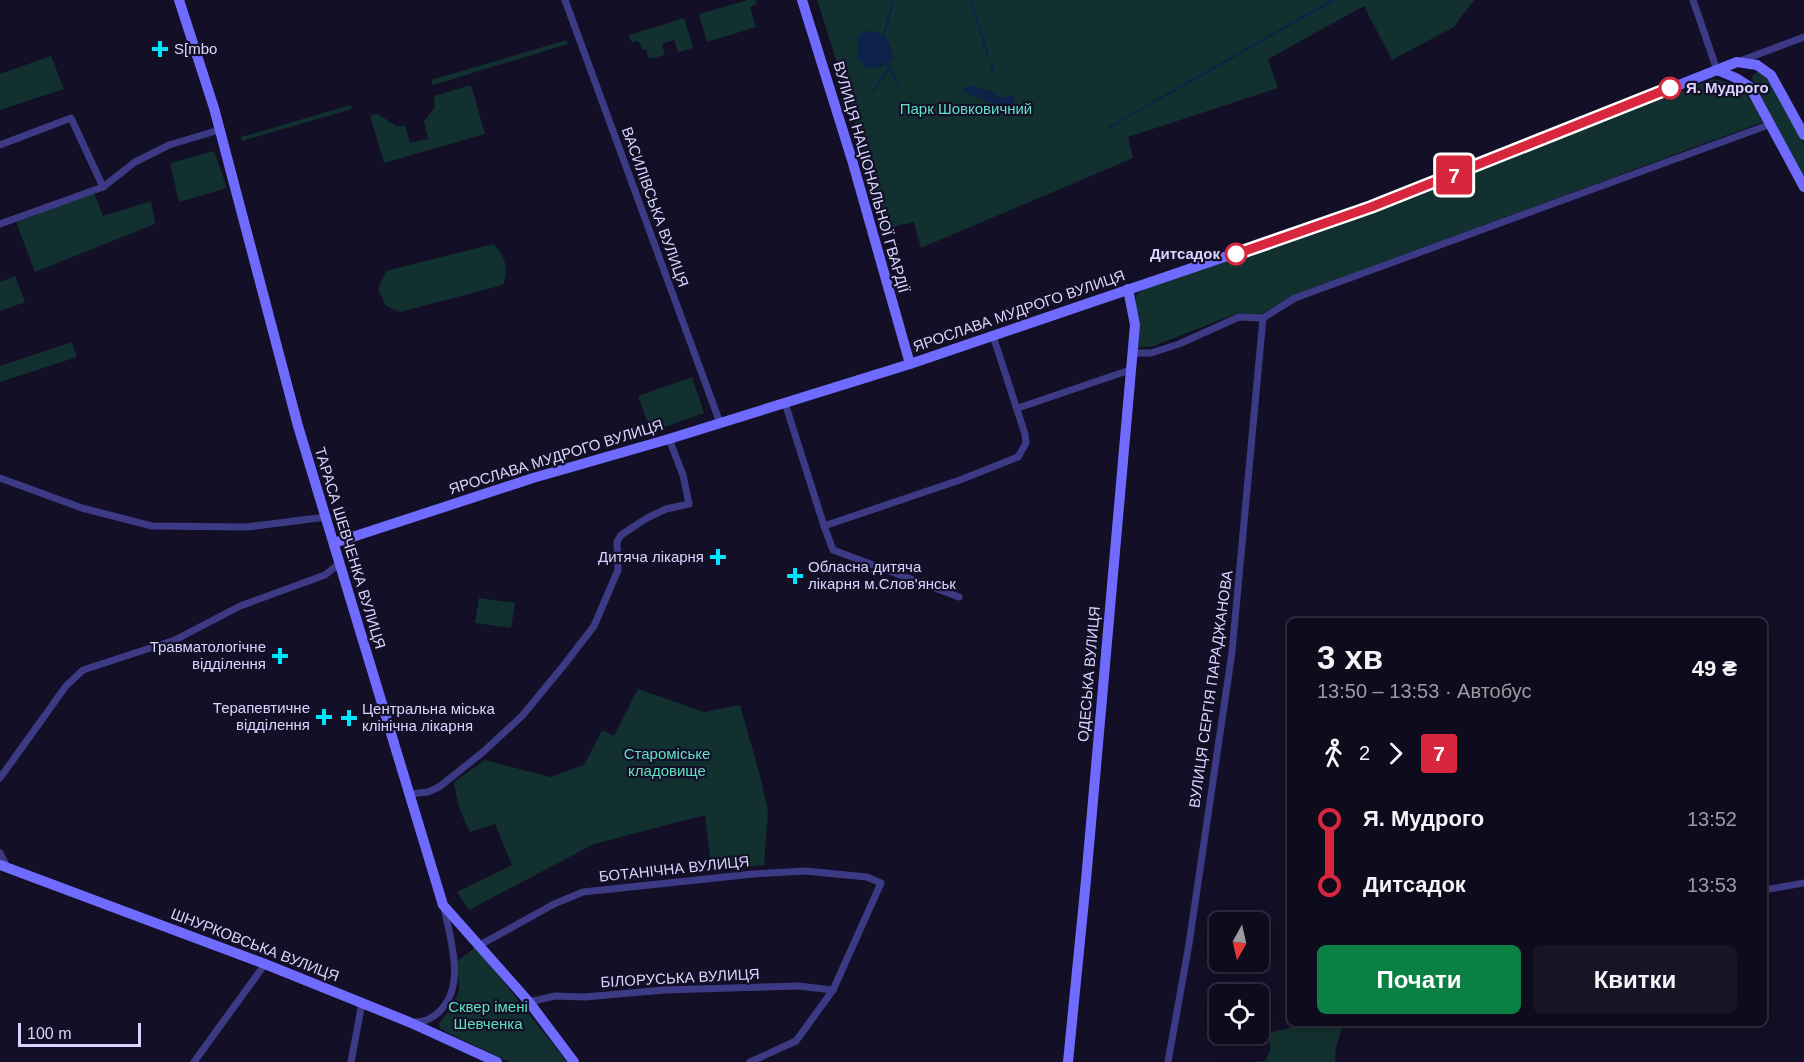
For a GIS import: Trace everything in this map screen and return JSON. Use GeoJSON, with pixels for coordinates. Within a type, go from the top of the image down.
{"type":"FeatureCollection","features":[{"type":"Feature","properties":{"kind":"street","name":"ТАРАСА ШЕВЧЕНКА ВУЛИЦЯ"},"geometry":{"type":"LineString","coordinates":[[179,0],[219,130],[298,426],[443,905],[529,1002],[574,1062]]}},
{"type":"Feature","properties":{"kind":"street","name":"ВАСИЛІВСЬКА ВУЛИЦЯ"},"geometry":{"type":"LineString","coordinates":[[565,0],[720,423]]}},
{"type":"Feature","properties":{"kind":"street","name":"ВУЛИЦЯ НАЦІОНАЛЬНОЇ ГВАРДІЇ"},"geometry":{"type":"LineString","coordinates":[[802,0],[839,117],[910,364]]}},
{"type":"Feature","properties":{"kind":"street"},"geometry":{"type":"LineString","coordinates":[[1693,0],[1717,70],[1750,87],[1804,187]]}},
{"type":"Feature","properties":{"kind":"street","name":"ЯРОСЛАВА МУДРОГО ВУЛИЦЯ"},"geometry":{"type":"LineString","coordinates":[[334,543],[533,478],[669,439],[910,364],[1371,207],[1804,37]]}},
{"type":"Feature","properties":{"kind":"street"},"geometry":{"type":"LineString","coordinates":[[1737,62],[1757,65],[1771,75],[1804,135]]}},
{"type":"Feature","properties":{"kind":"street"},"geometry":{"type":"LineString","coordinates":[[0,145],[71,118],[103,187]]}},
{"type":"Feature","properties":{"kind":"street"},"geometry":{"type":"LineString","coordinates":[[1132,353],[1151,353],[1179,344],[1239,317],[1263,318],[1295,298],[1771,124]]}},
{"type":"Feature","properties":{"kind":"street"},"geometry":{"type":"LineString","coordinates":[[0,224],[103,187],[135,162],[170,145],[219,130]]}},
{"type":"Feature","properties":{"kind":"street","name":"ОДЕСЬКА ВУЛИЦЯ"},"geometry":{"type":"LineString","coordinates":[[1068,1062],[1135,324],[1128,289]]}},
{"type":"Feature","properties":{"kind":"street","name":"ВУЛИЦЯ СЕРГІЯ ПАРАДЖАНОВА"},"geometry":{"type":"LineString","coordinates":[[1168,1062],[1189,944],[1232,652],[1263,318]]}},
{"type":"Feature","properties":{"kind":"street"},"geometry":{"type":"LineString","coordinates":[[824,526],[960,480],[1018,457],[1026,443],[1018,408],[993,336]]}},
{"type":"Feature","properties":{"kind":"street"},"geometry":{"type":"LineString","coordinates":[[1018,408],[1130,370]]}},
{"type":"Feature","properties":{"kind":"street"},"geometry":{"type":"LineString","coordinates":[[785,403],[833,550],[959,597]]}},
{"type":"Feature","properties":{"kind":"street"},"geometry":{"type":"LineString","coordinates":[[409,794],[428,792],[439,787],[483,752],[522,716],[594,626],[618,570],[617,542],[621,535],[666,509],[689,504],[683,475],[669,439]]}},
{"type":"Feature","properties":{"kind":"street"},"geometry":{"type":"LineString","coordinates":[[0,478],[82,508],[152,526],[247,527],[326,517]]}},
{"type":"Feature","properties":{"kind":"street"},"geometry":{"type":"LineString","coordinates":[[0,778],[66,686],[83,670],[175,640],[240,606],[325,575],[340,563]]}},
{"type":"Feature","properties":{"kind":"street"},"geometry":{"type":"LineString","coordinates":[[0,853],[3,866]]}},
{"type":"Feature","properties":{"kind":"street","name":"ШНУРКОВСЬКА ВУЛИЦЯ"},"geometry":{"type":"LineString","coordinates":[[3,866],[265,964],[409,1022],[497,1062]]}},
{"type":"Feature","properties":{"kind":"street","name":"БОТАНІЧНА ВУЛИЦЯ"},"geometry":{"type":"LineString","coordinates":[[480,945],[554,904],[583,892],[753,874],[805,871],[867,877],[881,883],[833,990]]}},
{"type":"Feature","properties":{"kind":"street"},"geometry":{"type":"LineString","coordinates":[[1767,889],[1804,883]]}},
{"type":"Feature","properties":{"kind":"street"},"geometry":{"type":"LineString","coordinates":[[409,1022],[423,1022],[434,1017],[446,1005],[453,991],[456,975],[443,905]]}},
{"type":"Feature","properties":{"kind":"street"},"geometry":{"type":"LineString","coordinates":[[194,1062],[265,964]]}},
{"type":"Feature","properties":{"kind":"street","name":"БІЛОРУСЬКА ВУЛИЦЯ"},"geometry":{"type":"LineString","coordinates":[[529,1002],[555,996],[585,997],[664,990],[798,986],[833,990]]}},
{"type":"Feature","properties":{"kind":"street"},"geometry":{"type":"LineString","coordinates":[[750,1062],[795,1041],[833,990]]}},
{"type":"Feature","properties":{"kind":"street"},"geometry":{"type":"LineString","coordinates":[[351,1062],[362,1003]]}},
{"type":"Feature","properties":{"kind":"green space"},"geometry":{"type":"Polygon","coordinates":[[[755,0],[757,4],[750,7],[756,27],[707,42],[699,14],[755,0]]]}},
{"type":"Feature","properties":{"kind":"green space","name":"Парк Шовковичний"},"geometry":{"type":"Polygon","coordinates":[[[817,0],[1474,0],[1454,27],[1392,60],[1364,6],[1268,59],[1278,88],[1128,137],[1133,158],[921,248],[914,222],[883,229],[850,103],[817,0]]]}},
{"type":"Feature","properties":{"kind":"green space"},"geometry":{"type":"Polygon","coordinates":[[[684,18],[693,48],[678,52],[674,40],[662,44],[665,55],[649,59],[646,50],[643,50],[638,41],[632,43],[629,35],[684,18]]]}},
{"type":"Feature","properties":{"kind":"green space"},"geometry":{"type":"Polygon","coordinates":[[[567,40],[568,44],[433,85],[431,80],[567,40]]]}},
{"type":"Feature","properties":{"kind":"green space"},"geometry":{"type":"Polygon","coordinates":[[[51,56],[64,89],[0,110],[0,74],[51,56]]]}},
{"type":"Feature","properties":{"kind":"green space"},"geometry":{"type":"Polygon","coordinates":[[[1759,71],[1764,73],[1804,144],[1804,177],[1753,82],[1752,76],[1759,71]]]}},
{"type":"Feature","properties":{"kind":"green space"},"geometry":{"type":"Polygon","coordinates":[[[1713,79],[1732,84],[1745,93],[1763,122],[1294,295],[1263,313],[1256,315],[1238,313],[1154,346],[1137,348],[1134,311],[1137,294],[1146,288],[1390,205],[1713,79]]]}},
{"type":"Feature","properties":{"kind":"green space"},"geometry":{"type":"Polygon","coordinates":[[[471,85],[485,134],[384,163],[370,115],[378,114],[396,126],[405,126],[410,143],[428,139],[424,121],[435,107],[434,96],[471,85]]]}},
{"type":"Feature","properties":{"kind":"green space"},"geometry":{"type":"Polygon","coordinates":[[[351,105],[352,109],[242,141],[241,137],[351,105]]]}},
{"type":"Feature","properties":{"kind":"green space"},"geometry":{"type":"Polygon","coordinates":[[[214,151],[227,188],[179,202],[170,163],[214,151]]]}},
{"type":"Feature","properties":{"kind":"green space"},"geometry":{"type":"Polygon","coordinates":[[[94,193],[103,216],[151,201],[155,224],[35,272],[16,222],[94,193]]]}},
{"type":"Feature","properties":{"kind":"green space"},"geometry":{"type":"Polygon","coordinates":[[[494,244],[505,263],[506,273],[503,285],[400,312],[386,306],[378,289],[386,271],[494,244]]]}},
{"type":"Feature","properties":{"kind":"green space"},"geometry":{"type":"Polygon","coordinates":[[[15,276],[25,302],[0,311],[0,282],[15,276]]]}},
{"type":"Feature","properties":{"kind":"green space"},"geometry":{"type":"Polygon","coordinates":[[[72,342],[77,357],[0,382],[0,366],[72,342]]]}},
{"type":"Feature","properties":{"kind":"green space"},"geometry":{"type":"Polygon","coordinates":[[[692,377],[704,413],[651,432],[638,396],[692,377]]]}},
{"type":"Feature","properties":{"kind":"green space"},"geometry":{"type":"Polygon","coordinates":[[[479,598],[515,603],[511,628],[475,623],[479,598]]]}},
{"type":"Feature","properties":{"kind":"green space","name":"Староміське кладовище"},"geometry":{"type":"Polygon","coordinates":[[[638,689],[704,712],[740,705],[768,811],[764,865],[712,871],[705,815],[594,844],[469,910],[457,892],[512,865],[495,824],[470,832],[459,808],[454,782],[485,760],[550,777],[584,765],[602,730],[614,736],[638,689]]]}},
{"type":"Feature","properties":{"kind":"green space","name":"Сквер імені Шевченка"},"geometry":{"type":"Polygon","coordinates":[[[476,947],[567,1062],[509,1062],[440,1029],[439,1023],[450,1010],[459,991],[458,960],[476,947]]]}},
{"type":"Feature","properties":{"kind":"green space"},"geometry":{"type":"Polygon","coordinates":[[[1291,1026],[1341,1026],[1335,1051],[1336,1062],[1251,1062],[1265,1061],[1270,1051],[1269,1034],[1291,1026]]]}},
{"type":"Feature","properties":{"kind":"water"},"geometry":{"type":"Polygon","coordinates":[[[869,31],[883,36],[890,46],[893,56],[886,65],[866,68],[857,57],[858,36],[862,32],[869,31]]]}},
{"type":"Feature","properties":{"kind":"water"},"geometry":{"type":"Polygon","coordinates":[[[972,86],[992,92],[1001,98],[1013,95],[1015,101],[1008,106],[995,105],[964,92],[964,88],[972,86]]]}},
{"type":"Feature","properties":{"kind":"waterway"},"geometry":{"type":"LineString","coordinates":[[883,37],[894,0]]}},
{"type":"Feature","properties":{"kind":"waterway"},"geometry":{"type":"LineString","coordinates":[[971,0],[988,56]]}},
{"type":"Feature","properties":{"kind":"waterway"},"geometry":{"type":"LineString","coordinates":[[1108,128],[1333,0]]}},
{"type":"Feature","properties":{"kind":"waterway"},"geometry":{"type":"LineString","coordinates":[[887,63],[898,84]]}},
{"type":"Feature","properties":{"kind":"waterway"},"geometry":{"type":"LineString","coordinates":[[991,64],[993,71]]}},
{"type":"Feature","properties":{"kind":"waterway"},"geometry":{"type":"LineString","coordinates":[[873,91],[890,67]]}},
{"type":"Feature","properties":{"kind":"bus line","name":"7"},"geometry":{"type":"LineString","coordinates":[[1236,254],[1371,207],[1670,88]]}},
{"type":"Feature","properties":{"kind":"place","name":"S[mbo"},"geometry":{"type":"Point","coordinates":[160,49]}},
{"type":"Feature","properties":{"kind":"place","name":"Я. Мудрого"},"geometry":{"type":"Point","coordinates":[1670,88]}},
{"type":"Feature","properties":{"kind":"place","name":"Дитсадок"},"geometry":{"type":"Point","coordinates":[1236,254]}},
{"type":"Feature","properties":{"kind":"place","name":"Дитяча лікарня"},"geometry":{"type":"Point","coordinates":[718,557]}},
{"type":"Feature","properties":{"kind":"place","name":"Обласна дитяча лікарня м.Слов'янськ"},"geometry":{"type":"Point","coordinates":[795,576]}},
{"type":"Feature","properties":{"kind":"place","name":"Травматологічне відділення"},"geometry":{"type":"Point","coordinates":[280,656]}},
{"type":"Feature","properties":{"kind":"place","name":"Терапевтичне відділення"},"geometry":{"type":"Point","coordinates":[324,717]}},
{"type":"Feature","properties":{"kind":"place","name":"Центральна міська клінічна лікарня"},"geometry":{"type":"Point","coordinates":[349,718]}}]}
